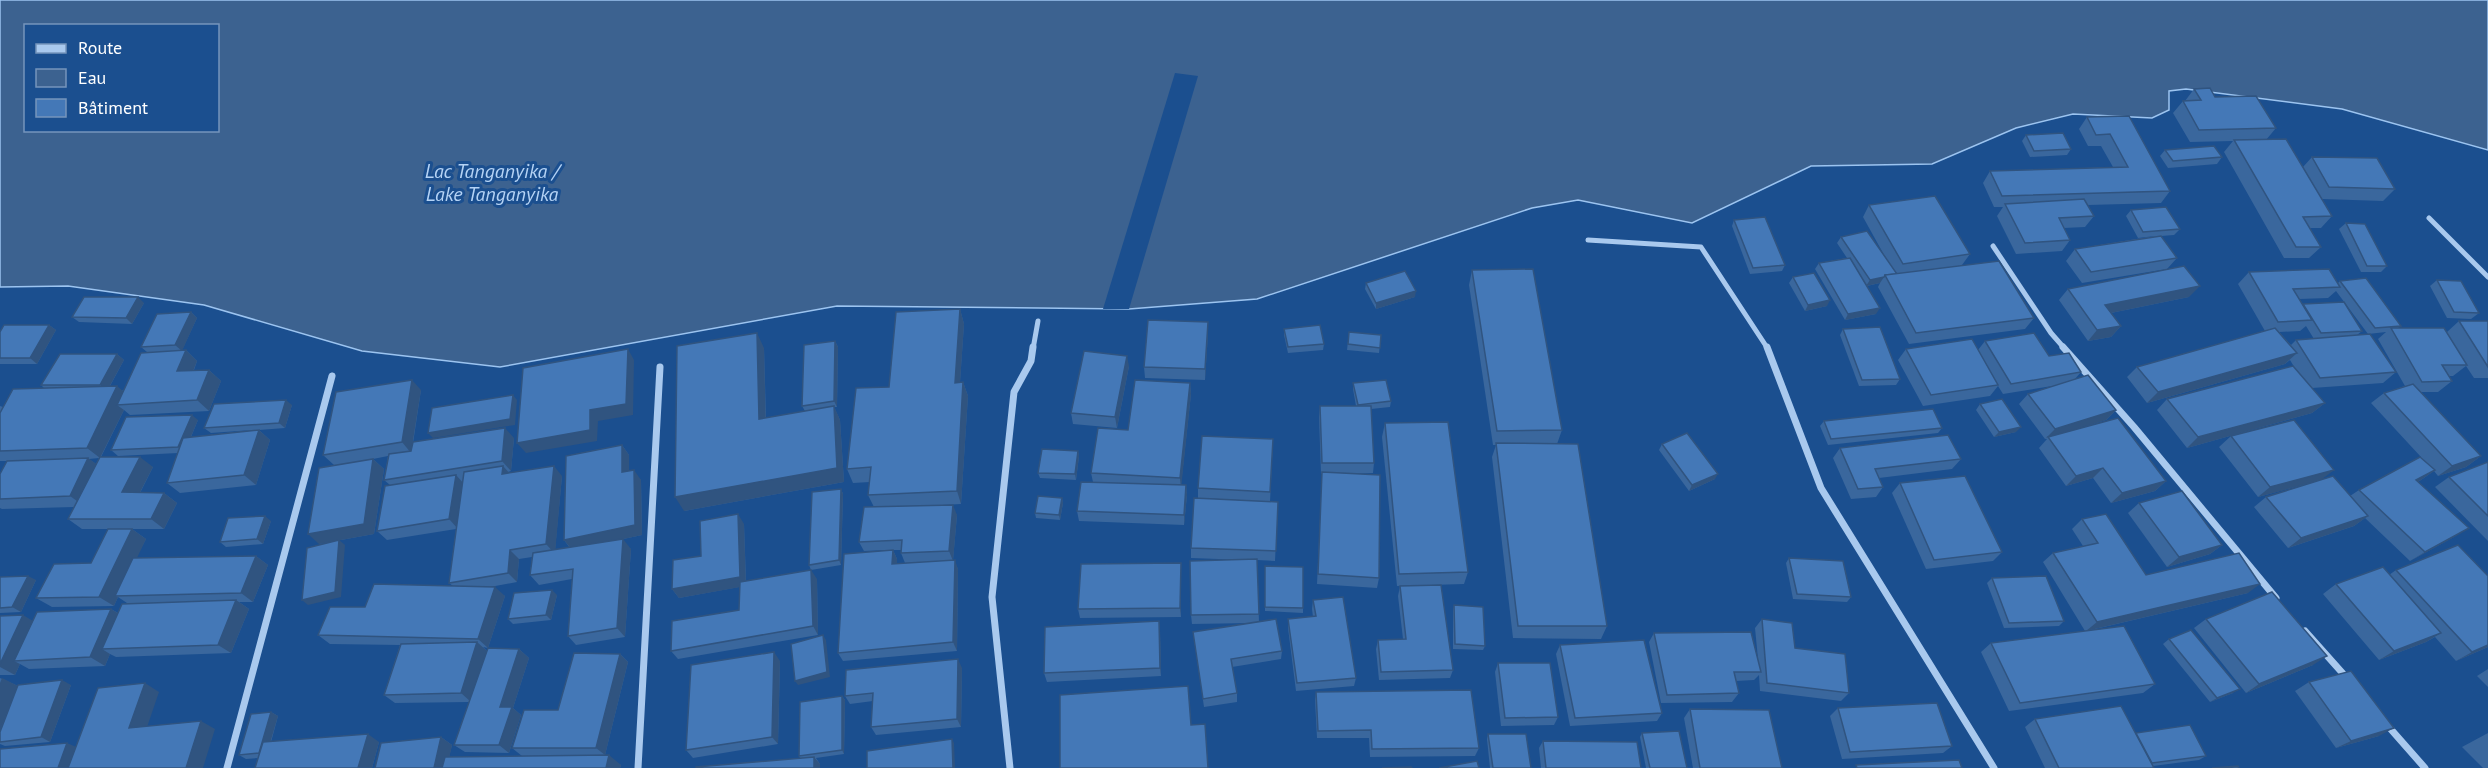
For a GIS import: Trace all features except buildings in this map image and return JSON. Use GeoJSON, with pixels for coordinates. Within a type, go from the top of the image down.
{"type":"FeatureCollection","features":[{"type":"Feature","properties":{"kind":"street"},"geometry":{"type":"LineString","coordinates":[[2429,218],[2488,277]]}},
{"type":"Feature","properties":{"kind":"street"},"geometry":{"type":"LineString","coordinates":[[1588,240],[1701,247],[1768,349],[1821,488],[1994,768]]}},
{"type":"Feature","properties":{"kind":"street"},"geometry":{"type":"LineString","coordinates":[[1994,246],[2051,333],[2134,427],[2284,608]]}},
{"type":"Feature","properties":{"kind":"street"},"geometry":{"type":"LineString","coordinates":[[1010,768],[992,597],[1014,392],[1031,361],[1038,321]]}},
{"type":"Feature","properties":{"kind":"street"},"geometry":{"type":"LineString","coordinates":[[638,768],[660,367]]}},
{"type":"Feature","properties":{"kind":"street"},"geometry":{"type":"LineString","coordinates":[[227,768],[332,376]]}},
{"type":"Feature","properties":{"kind":"street"},"geometry":{"type":"LineString","coordinates":[[2300,626],[2355,688]]}},
{"type":"Feature","properties":{"kind":"street"},"geometry":{"type":"LineString","coordinates":[[2386,723],[2425,768]]}},
{"type":"Feature","properties":{"kind":"water","name":"Lac Tanganyika / Lake Tanganyika"},"geometry":{"type":"Polygon","coordinates":[[[0,0],[2488,0],[2488,150],[2342,109],[2186,89],[2169,91],[2169,110],[2152,118],[2073,114],[2016,128],[1932,164],[1811,166],[1692,223],[1578,200],[1532,208],[1257,299],[1129,309],[837,306],[500,367],[362,351],[204,305],[68,286],[0,287],[0,0]]]}},
{"type":"Feature","properties":{"kind":"pier"},"geometry":{"type":"Polygon","coordinates":[[[1175,73],[1198,76],[1129,309],[1103,309],[1175,73]]]}}]}
